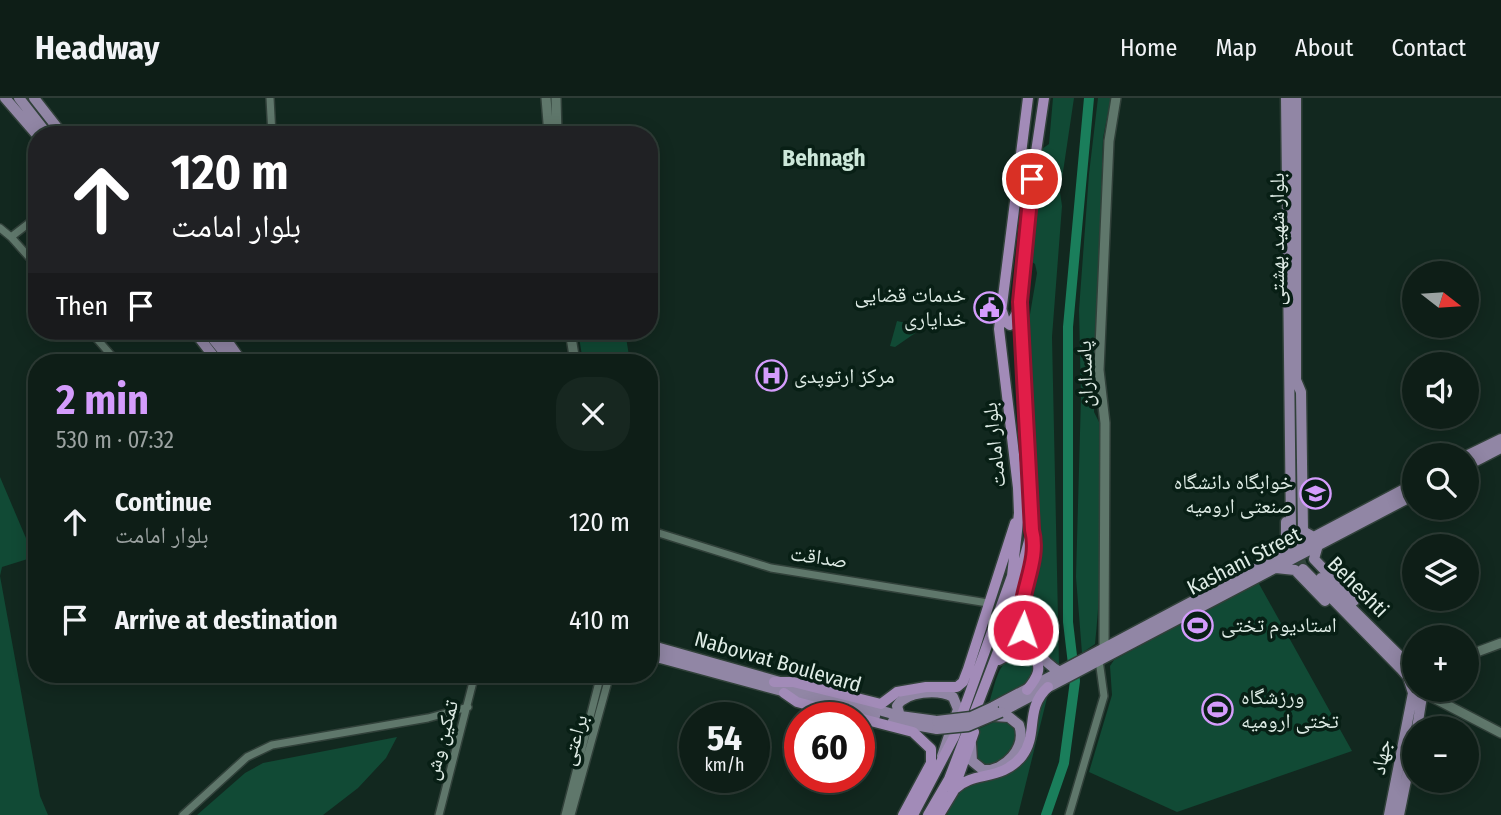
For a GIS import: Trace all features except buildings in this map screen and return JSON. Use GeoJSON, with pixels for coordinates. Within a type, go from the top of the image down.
{"type":"FeatureCollection","features":[{"type":"Feature","properties":{"kind":"highway","name":"بلوار امامت"},"geometry":{"type":"LineString","coordinates":[[913,815],[954,737],[1012,576],[1019,513],[1015,442],[999,329],[1028,98]]}},
{"type":"Feature","properties":{"kind":"highway","name":"بلوار امامت"},"geometry":{"type":"LineString","coordinates":[[928,815],[949,779],[968,732],[999,646],[1032,530],[1020,302],[1044,98]]}},
{"type":"Feature","properties":{"kind":"highway"},"geometry":{"type":"LineString","coordinates":[[1001,307],[1005,321],[1012,325],[1020,302]]}},
{"type":"Feature","properties":{"kind":"highway"},"geometry":{"type":"LineString","coordinates":[[774,682],[793,681],[881,704],[897,692],[926,687],[957,687],[966,675],[1019,513]]}},
{"type":"Feature","properties":{"kind":"highway"},"geometry":{"type":"LineString","coordinates":[[939,815],[953,792],[971,744],[999,660],[999,646]]}},
{"type":"Feature","properties":{"kind":"highway"},"geometry":{"type":"LineString","coordinates":[[999,660],[1017,650],[1032,654],[1036,658],[1038,674],[1027,690]]}},
{"type":"Feature","properties":{"kind":"highway"},"geometry":{"type":"LineString","coordinates":[[953,792],[964,781],[998,775],[1020,758],[1028,744],[1033,706],[1048,687]]}},
{"type":"Feature","properties":{"kind":"highway"},"geometry":{"type":"LineString","coordinates":[[784,693],[797,702]]}},
{"type":"Feature","properties":{"kind":"highway"},"geometry":{"type":"LineString","coordinates":[[875,722],[913,732],[931,749],[931,763],[903,815]]}},
{"type":"Feature","properties":{"kind":"main road"},"geometry":{"type":"LineString","coordinates":[[5,98],[29,126]]}},
{"type":"Feature","properties":{"kind":"main road"},"geometry":{"type":"LineString","coordinates":[[19,98],[41,126]]}},
{"type":"Feature","properties":{"kind":"main road"},"geometry":{"type":"LineString","coordinates":[[34,98],[57,126]]}},
{"type":"Feature","properties":{"kind":"main road"},"geometry":{"type":"LineString","coordinates":[[546,98],[548,126]]}},
{"type":"Feature","properties":{"kind":"main road"},"geometry":{"type":"LineString","coordinates":[[556,98],[557,126]]}},
{"type":"Feature","properties":{"kind":"main road","name":"پاسداران"},"geometry":{"type":"LineString","coordinates":[[1098,656],[1105,423],[1099,370],[1109,141],[1116,98]]}},
{"type":"Feature","properties":{"kind":"main road","name":"بلوار شهید بهشتی"},"geometry":{"type":"LineString","coordinates":[[1286,98],[1292,379]]}},
{"type":"Feature","properties":{"kind":"main road","name":"بلوار شهید بهشتی"},"geometry":{"type":"LineString","coordinates":[[1292,379],[1296,98]]}},
{"type":"Feature","properties":{"kind":"main road"},"geometry":{"type":"LineString","coordinates":[[201,340],[212,354]]}},
{"type":"Feature","properties":{"kind":"main road"},"geometry":{"type":"LineString","coordinates":[[214,340],[226,354]]}},
{"type":"Feature","properties":{"kind":"main road"},"geometry":{"type":"LineString","coordinates":[[1276,568],[1305,566],[1390,639],[1393,655],[1376,652],[1305,566],[1292,379]]}},
{"type":"Feature","properties":{"kind":"main road"},"geometry":{"type":"LineString","coordinates":[[1479,450],[1501,439]]}},
{"type":"Feature","properties":{"kind":"main road"},"geometry":{"type":"LineString","coordinates":[[1479,459],[1501,448]]}},
{"type":"Feature","properties":{"kind":"main road","name":"Kashani Street"},"geometry":{"type":"LineString","coordinates":[[1098,656],[1280,554],[1301,534],[1402,489]]}},
{"type":"Feature","properties":{"kind":"main road","name":"Kashani Street"},"geometry":{"type":"LineString","coordinates":[[1098,656],[1276,568],[1301,534],[1402,499]]}},
{"type":"Feature","properties":{"kind":"main road"},"geometry":{"type":"LineString","coordinates":[[1032,530],[1036,545],[1021,620],[1023,630],[1044,659],[1061,676]]}},
{"type":"Feature","properties":{"kind":"main road"},"geometry":{"type":"LineString","coordinates":[[1280,554],[1301,534]]}},
{"type":"Feature","properties":{"kind":"main road","name":"Beheshti"},"geometry":{"type":"LineString","coordinates":[[1305,566],[1402,663]]}},
{"type":"Feature","properties":{"kind":"main road"},"geometry":{"type":"LineString","coordinates":[[1479,651],[1501,643]]}},
{"type":"Feature","properties":{"kind":"main road","name":"Nabovvat Boulevard"},"geometry":{"type":"LineString","coordinates":[[658,648],[774,682],[937,725]]}},
{"type":"Feature","properties":{"kind":"main road"},"geometry":{"type":"LineString","coordinates":[[996,711],[1027,690],[1098,656]]}},
{"type":"Feature","properties":{"kind":"main road","name":"Nabovvat Boulevard"},"geometry":{"type":"LineString","coordinates":[[658,658],[909,725],[937,725]]}},
{"type":"Feature","properties":{"kind":"main road"},"geometry":{"type":"LineString","coordinates":[[937,725],[996,711],[1048,687],[1061,676]]}},
{"type":"Feature","properties":{"kind":"main road"},"geometry":{"type":"LineString","coordinates":[[900,716],[897,706],[903,699],[930,692],[945,693],[955,699],[958,709],[944,745],[942,764]]}},
{"type":"Feature","properties":{"kind":"main road","name":"جهاد"},"geometry":{"type":"LineString","coordinates":[[1389,815],[1411,702]]}},
{"type":"Feature","properties":{"kind":"main road"},"geometry":{"type":"LineString","coordinates":[[1444,702],[1501,733]]}},
{"type":"Feature","properties":{"kind":"main road"},"geometry":{"type":"LineString","coordinates":[[971,744],[972,761],[983,770],[996,769],[1013,757],[1019,747],[1021,730],[1013,718],[996,711]]}},
{"type":"Feature","properties":{"kind":"main road","name":"جهاد"},"geometry":{"type":"LineString","coordinates":[[1399,815],[1403,793]]}},
{"type":"Feature","properties":{"kind":"street"},"geometry":{"type":"LineString","coordinates":[[270,98],[272,126]]}},
{"type":"Feature","properties":{"kind":"street"},"geometry":{"type":"LineString","coordinates":[[11,237],[28,224]]}},
{"type":"Feature","properties":{"kind":"street"},"geometry":{"type":"LineString","coordinates":[[0,228],[28,255]]}},
{"type":"Feature","properties":{"kind":"street"},"geometry":{"type":"LineString","coordinates":[[98,340],[110,354]]}},
{"type":"Feature","properties":{"kind":"street","name":"صداقت"},"geometry":{"type":"LineString","coordinates":[[658,533],[771,568],[988,603]]}},
{"type":"Feature","properties":{"kind":"street"},"geometry":{"type":"LineString","coordinates":[[1069,815],[1104,696],[1098,656]]}},
{"type":"Feature","properties":{"kind":"street","name":"تمکین وش"},"geometry":{"type":"LineString","coordinates":[[439,815],[473,683]]}},
{"type":"Feature","properties":{"kind":"street","name":"براعتی"},"geometry":{"type":"LineString","coordinates":[[565,815],[599,683]]}},
{"type":"Feature","properties":{"kind":"street","name":"براعتی"},"geometry":{"type":"LineString","coordinates":[[571,815],[608,683]]}},
{"type":"Feature","properties":{"kind":"street"},"geometry":{"type":"LineString","coordinates":[[183,815],[235,767],[272,746],[415,721],[468,707]]}},
{"type":"Feature","properties":{"kind":"green space"},"geometry":{"type":"Polygon","coordinates":[[[1053,98],[1074,98],[1060,192],[1062,206],[1052,337],[1059,665],[1047,656],[1037,643],[1028,629],[1024,615],[1041,538],[1027,332],[1037,273],[1035,264],[1029,260],[1042,149],[1049,144],[1053,98]]]}},
{"type":"Feature","properties":{"kind":"green space"},"geometry":{"type":"Polygon","coordinates":[[[1098,98],[1111,98],[1103,138],[1094,412],[1099,422],[1100,561],[1095,644],[1082,653],[1076,577],[1081,397],[1079,310],[1089,174],[1098,98]]]}},
{"type":"Feature","properties":{"kind":"green space"},"geometry":{"type":"Polygon","coordinates":[[[897,321],[924,327],[895,347],[890,346],[897,321]]]}},
{"type":"Feature","properties":{"kind":"green space"},"geometry":{"type":"Polygon","coordinates":[[[579,340],[626,340],[629,354],[582,354],[579,340]]]}},
{"type":"Feature","properties":{"kind":"green space"},"geometry":{"type":"Polygon","coordinates":[[[0,477],[28,543],[28,559],[2,567],[0,576],[0,477]]]}},
{"type":"Feature","properties":{"kind":"green space"},"geometry":{"type":"Polygon","coordinates":[[[0,576],[40,796],[48,815],[0,815],[0,576]]]}},
{"type":"Feature","properties":{"kind":"green space","name":"ورزشگاه تختی ارومیه"},"geometry":{"type":"Polygon","coordinates":[[[1258,582],[1352,751],[1177,812],[1089,772],[1112,695],[1110,666],[1114,660],[1258,582]]]}},
{"type":"Feature","properties":{"kind":"green space"},"geometry":{"type":"Polygon","coordinates":[[[1023,653],[1035,662],[1031,681],[989,703],[1003,665],[1023,653]]]}},
{"type":"Feature","properties":{"kind":"green space"},"geometry":{"type":"Polygon","coordinates":[[[1044,698],[1047,698],[1018,815],[947,815],[961,791],[970,785],[1004,774],[1026,759],[1031,750],[1037,715],[1044,698]]]}},
{"type":"Feature","properties":{"kind":"green space"},"geometry":{"type":"Polygon","coordinates":[[[1001,719],[1012,721],[1019,737],[1006,760],[987,767],[978,763],[972,747],[978,729],[1001,719]]]}},
{"type":"Feature","properties":{"kind":"green space"},"geometry":{"type":"Polygon","coordinates":[[[397,737],[386,758],[358,788],[323,815],[197,815],[245,773],[263,763],[397,737]]]}},
{"type":"Feature","properties":{"kind":"waterway"},"geometry":{"type":"LineString","coordinates":[[1046,815],[1064,763],[1075,681],[1068,622],[1068,327],[1089,98]]}},
{"type":"Feature","properties":{"kind":"tunnel"},"geometry":{"type":"LineString","coordinates":[[1291,530],[1303,569]]}},
{"type":"Feature","properties":{"kind":"place","name":"خدمات قضایی خدایاری"},"geometry":{"type":"Point","coordinates":[989,307]}},
{"type":"Feature","properties":{"kind":"place","name":"مرکز ارتوپدی"},"geometry":{"type":"Point","coordinates":[771,376]}},
{"type":"Feature","properties":{"kind":"place","name":"خوابگاه دانشگاه صنعتی ارومیه"},"geometry":{"type":"Point","coordinates":[1316,494]}},
{"type":"Feature","properties":{"kind":"place","name":"استادیوم تختی"},"geometry":{"type":"Point","coordinates":[1198,625]}},
{"type":"Feature","properties":{"kind":"place","name":"ورزشگاه تختی ارومیه"},"geometry":{"type":"Point","coordinates":[1218,709]}},
{"type":"Feature","properties":{"kind":"district","name":"Behnagh"},"geometry":{"type":"Point","coordinates":[824,158]}},
{"type":"Feature","properties":{"kind":"route"},"geometry":{"type":"LineString","coordinates":[[1023,630],[1023,606],[1036,545],[1032,530],[1020,302],[1032,179]]}}]}
